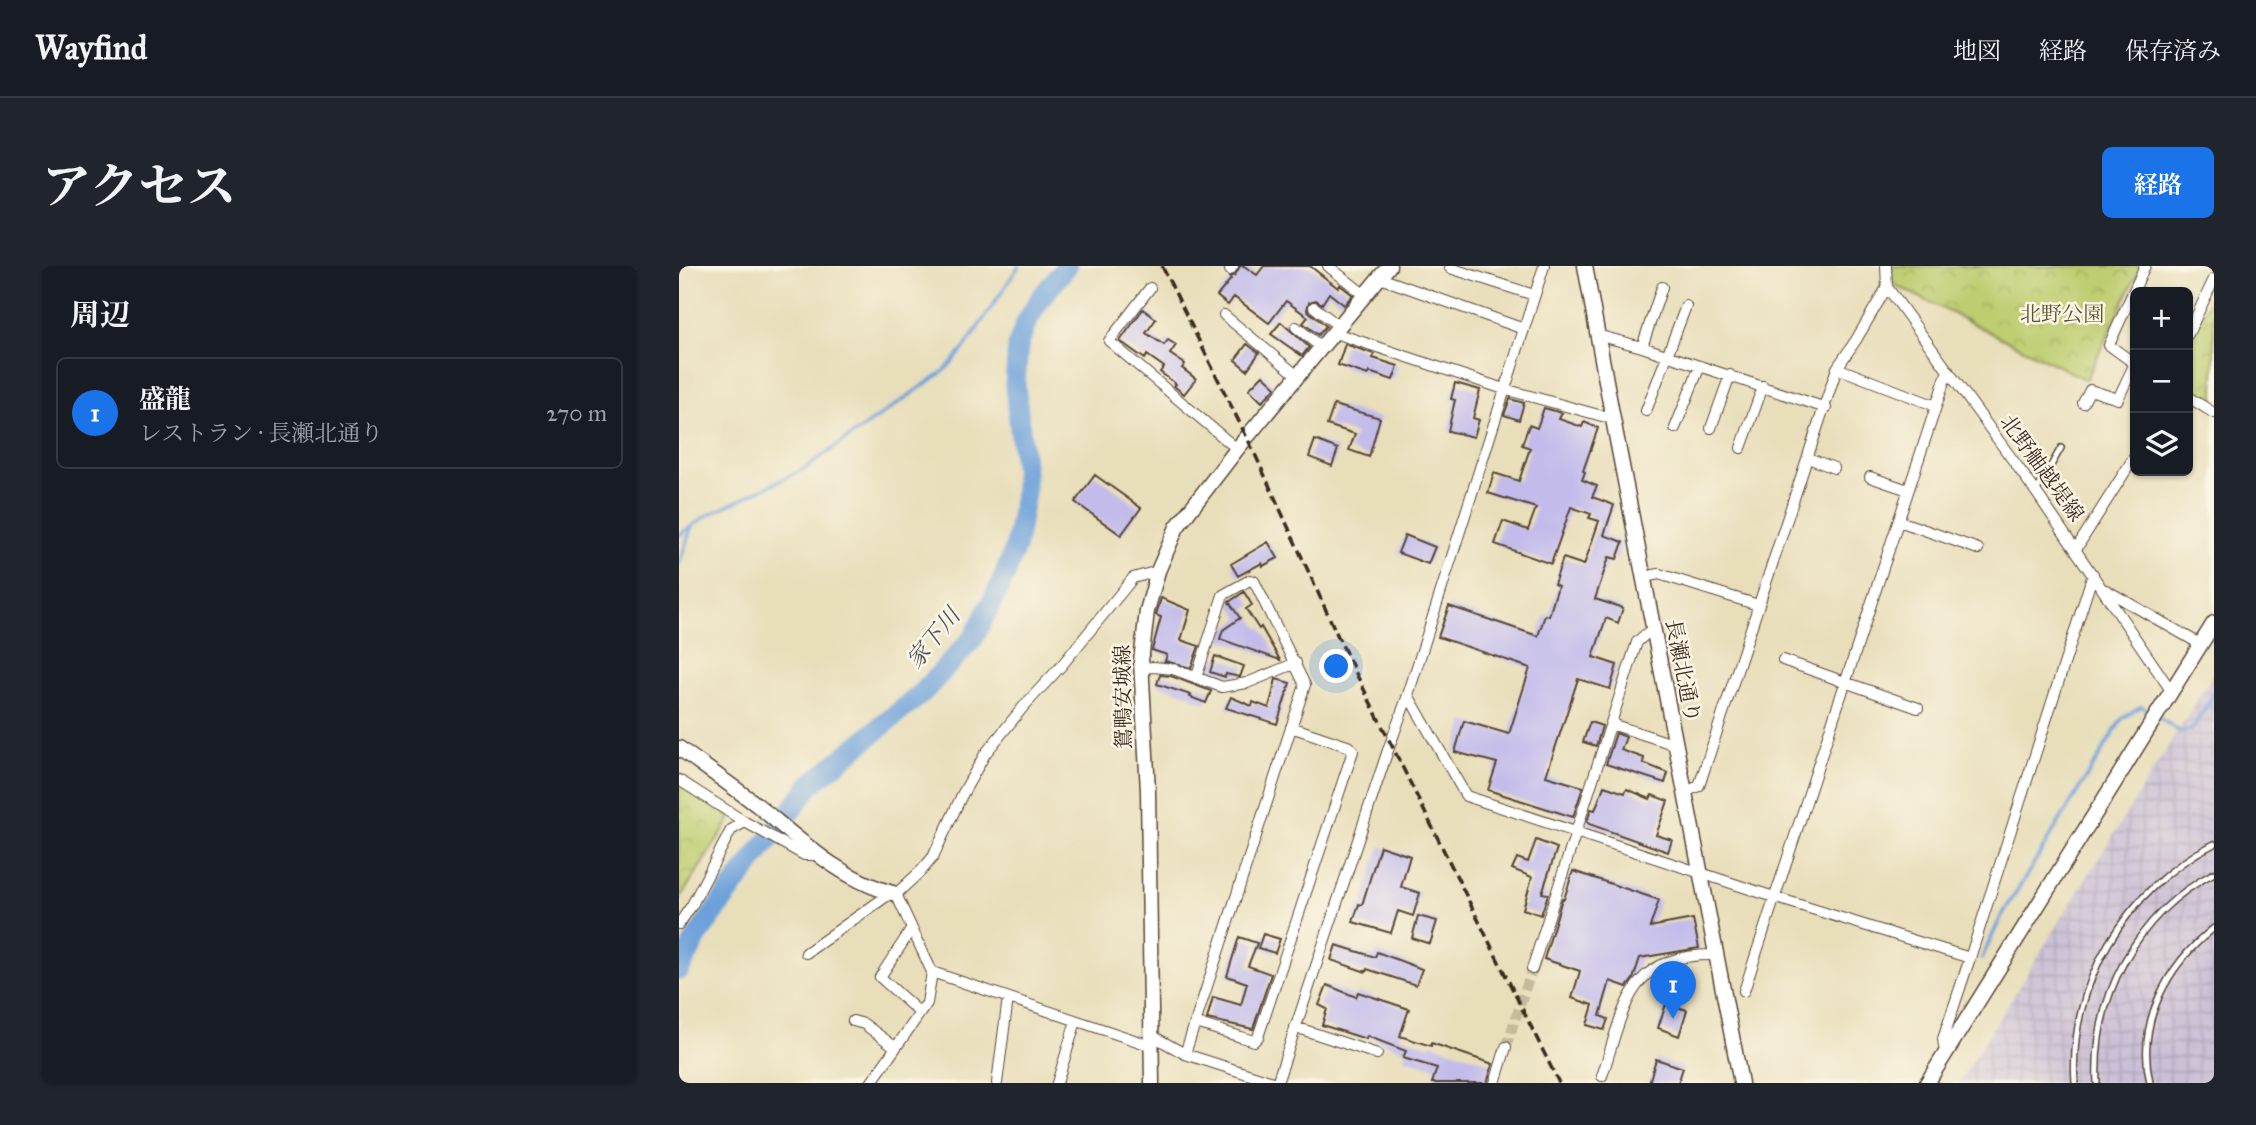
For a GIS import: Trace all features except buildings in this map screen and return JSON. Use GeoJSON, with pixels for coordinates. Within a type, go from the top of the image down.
{"type":"FeatureCollection","features":[{"type":"Feature","properties":{"kind":"street"},"geometry":{"type":"LineString","coordinates":[[1328,266],[1365,295]]}},
{"type":"Feature","properties":{"kind":"street"},"geometry":{"type":"LineString","coordinates":[[932,972],[1076,1021],[1151,1041],[1277,1083],[1408,695],[1544,266]]}},
{"type":"Feature","properties":{"kind":"street","name":"長瀬北通り"},"geometry":{"type":"LineString","coordinates":[[1585,266],[1741,1083]]}},
{"type":"Feature","properties":{"kind":"street"},"geometry":{"type":"LineString","coordinates":[[1685,792],[1695,790],[1699,786],[1837,368],[1887,287],[1887,266]]}},
{"type":"Feature","properties":{"kind":"street"},"geometry":{"type":"LineString","coordinates":[[2130,360],[2109,345],[2145,266]]}},
{"type":"Feature","properties":{"kind":"street"},"geometry":{"type":"LineString","coordinates":[[1450,268],[1534,296]]}},
{"type":"Feature","properties":{"kind":"street"},"geometry":{"type":"LineString","coordinates":[[1384,272],[1524,329]]}},
{"type":"Feature","properties":{"kind":"street","name":"鴛鴨安城線"},"geometry":{"type":"LineString","coordinates":[[1152,1083],[1148,791],[1141,668],[1147,611],[1158,571],[1177,527],[1237,449],[1384,272]]}},
{"type":"Feature","properties":{"kind":"street"},"geometry":{"type":"LineString","coordinates":[[2193,323],[2214,279]]}},
{"type":"Feature","properties":{"kind":"street"},"geometry":{"type":"LineString","coordinates":[[1642,347],[1662,287]]}},
{"type":"Feature","properties":{"kind":"street","name":"北野舳越堤線"},"geometry":{"type":"LineString","coordinates":[[1887,287],[2036,492],[2172,692]]}},
{"type":"Feature","properties":{"kind":"street"},"geometry":{"type":"LineString","coordinates":[[1150,288],[1109,341],[1237,449]]}},
{"type":"Feature","properties":{"kind":"street"},"geometry":{"type":"LineString","coordinates":[[1646,411],[1686,306]]}},
{"type":"Feature","properties":{"kind":"street"},"geometry":{"type":"LineString","coordinates":[[1314,307],[1337,330],[1504,389],[1613,419]]}},
{"type":"Feature","properties":{"kind":"street"},"geometry":{"type":"LineString","coordinates":[[1224,315],[1299,377]]}},
{"type":"Feature","properties":{"kind":"street"},"geometry":{"type":"LineString","coordinates":[[1296,327],[1322,348]]}},
{"type":"Feature","properties":{"kind":"street"},"geometry":{"type":"LineString","coordinates":[[1597,335],[1668,355],[1826,408]]}},
{"type":"Feature","properties":{"kind":"street"},"geometry":{"type":"LineString","coordinates":[[1675,428],[1700,366]]}},
{"type":"Feature","properties":{"kind":"street"},"geometry":{"type":"LineString","coordinates":[[1837,368],[1936,406]]}},
{"type":"Feature","properties":{"kind":"street"},"geometry":{"type":"LineString","coordinates":[[1744,991],[1777,898],[1948,370]]}},
{"type":"Feature","properties":{"kind":"street"},"geometry":{"type":"LineString","coordinates":[[2083,403],[2090,390],[2118,399],[2130,374]]}},
{"type":"Feature","properties":{"kind":"street"},"geometry":{"type":"LineString","coordinates":[[1711,428],[1730,375]]}},
{"type":"Feature","properties":{"kind":"street"},"geometry":{"type":"LineString","coordinates":[[1741,448],[1763,386]]}},
{"type":"Feature","properties":{"kind":"street"},"geometry":{"type":"LineString","coordinates":[[2193,400],[2214,413]]}},
{"type":"Feature","properties":{"kind":"street"},"geometry":{"type":"LineString","coordinates":[[1808,458],[1833,468]]}},
{"type":"Feature","properties":{"kind":"street"},"geometry":{"type":"LineString","coordinates":[[2076,549],[2130,464]]}},
{"type":"Feature","properties":{"kind":"street"},"geometry":{"type":"LineString","coordinates":[[1870,477],[1908,490]]}},
{"type":"Feature","properties":{"kind":"street"},"geometry":{"type":"LineString","coordinates":[[1899,521],[1978,549]]}},
{"type":"Feature","properties":{"kind":"street"},"geometry":{"type":"LineString","coordinates":[[806,953],[893,894],[922,870],[933,857],[985,754],[1133,578],[1158,571]]}},
{"type":"Feature","properties":{"kind":"street"},"geometry":{"type":"LineString","coordinates":[[1644,577],[1659,574],[1758,605]]}},
{"type":"Feature","properties":{"kind":"street"},"geometry":{"type":"LineString","coordinates":[[1945,1054],[1943,1039],[2093,574]]}},
{"type":"Feature","properties":{"kind":"street"},"geometry":{"type":"LineString","coordinates":[[1185,1054],[1305,685],[1257,585],[1250,580],[1223,595],[1196,678]]}},
{"type":"Feature","properties":{"kind":"street"},"geometry":{"type":"LineString","coordinates":[[2102,588],[2200,644]]}},
{"type":"Feature","properties":{"kind":"street"},"geometry":{"type":"LineString","coordinates":[[1927,1083],[2214,622]]}},
{"type":"Feature","properties":{"kind":"street"},"geometry":{"type":"LineString","coordinates":[[1532,969],[1637,642],[1654,630]]}},
{"type":"Feature","properties":{"kind":"street"},"geometry":{"type":"LineString","coordinates":[[1783,660],[1918,708]]}},
{"type":"Feature","properties":{"kind":"street"},"geometry":{"type":"LineString","coordinates":[[1141,668],[1173,670],[1221,687],[1247,683],[1296,663]]}},
{"type":"Feature","properties":{"kind":"street"},"geometry":{"type":"LineString","coordinates":[[1408,695],[1466,796],[1970,958]]}},
{"type":"Feature","properties":{"kind":"street"},"geometry":{"type":"LineString","coordinates":[[1611,724],[1675,745]]}},
{"type":"Feature","properties":{"kind":"street"},"geometry":{"type":"LineString","coordinates":[[1196,1023],[1254,1041],[1258,1037],[1353,751],[1350,747],[1291,727]]}},
{"type":"Feature","properties":{"kind":"street"},"geometry":{"type":"LineString","coordinates":[[679,748],[717,774],[819,855],[874,889],[893,894],[932,972],[927,1003],[871,1083]]}},
{"type":"Feature","properties":{"kind":"street"},"geometry":{"type":"LineString","coordinates":[[679,780],[804,855],[819,855]]}},
{"type":"Feature","properties":{"kind":"street"},"geometry":{"type":"LineString","coordinates":[[679,924],[692,905],[731,830],[745,821]]}},
{"type":"Feature","properties":{"kind":"street"},"geometry":{"type":"LineString","coordinates":[[911,930],[880,977],[920,1013]]}},
{"type":"Feature","properties":{"kind":"street"},"geometry":{"type":"LineString","coordinates":[[1602,1076],[1627,1001],[1643,976],[1660,964],[1690,957],[1716,956]]}},
{"type":"Feature","properties":{"kind":"street"},"geometry":{"type":"LineString","coordinates":[[997,1083],[1008,998]]}},
{"type":"Feature","properties":{"kind":"street"},"geometry":{"type":"LineString","coordinates":[[853,1021],[863,1024],[895,1047]]}},
{"type":"Feature","properties":{"kind":"street"},"geometry":{"type":"LineString","coordinates":[[1057,1083],[1076,1021]]}},
{"type":"Feature","properties":{"kind":"street"},"geometry":{"type":"LineString","coordinates":[[1296,1027],[1377,1055]]}},
{"type":"Feature","properties":{"kind":"street"},"geometry":{"type":"LineString","coordinates":[[1495,1083],[1506,1047]]}},
{"type":"Feature","properties":{"kind":"lane"},"geometry":{"type":"LineString","coordinates":[[2036,492],[2061,448]]}},
{"type":"Feature","properties":{"kind":"lane"},"geometry":{"type":"LineString","coordinates":[[2075,1083],[2079,1018],[2090,981],[2107,945],[2129,912],[2156,884],[2187,860],[2214,844]]}},
{"type":"Feature","properties":{"kind":"lane"},"geometry":{"type":"LineString","coordinates":[[2097,1083],[2099,1031],[2118,971],[2153,919],[2176,898],[2214,873]]}},
{"type":"Feature","properties":{"kind":"lane"},"geometry":{"type":"LineString","coordinates":[[2150,1083],[2146,1041],[2150,1018],[2158,997],[2185,955],[2214,928]]}},
{"type":"Feature","properties":{"kind":"shaded area"},"geometry":{"type":"Polygon","coordinates":[[[2214,673],[2214,1083],[1959,1083],[2214,673]]]}},
{"type":"Feature","properties":{"kind":"green space","name":"北野公園"},"geometry":{"type":"Polygon","coordinates":[[[1892,266],[2141,266],[2086,380],[1897,286],[1890,280],[1892,266]]]}},
{"type":"Feature","properties":{"kind":"green space"},"geometry":{"type":"Polygon","coordinates":[[[2214,291],[2214,408],[2193,396],[2193,335],[2214,291]]]}},
{"type":"Feature","properties":{"kind":"green space"},"geometry":{"type":"Polygon","coordinates":[[[679,774],[731,818],[679,900],[679,774]]]}},
{"type":"Feature","properties":{"kind":"waterway"},"geometry":{"type":"LineString","coordinates":[[679,535],[708,515],[804,469],[944,371],[963,350],[1019,266]]}},
{"type":"Feature","properties":{"kind":"waterway","name":"家下川"},"geometry":{"type":"LineString","coordinates":[[679,970],[699,934],[811,784],[921,694],[974,637],[1003,580],[1016,545],[1025,493],[1015,385],[1018,345],[1027,321],[1040,299],[1067,266]]}},
{"type":"Feature","properties":{"kind":"waterway"},"geometry":{"type":"LineString","coordinates":[[679,564],[692,526]]}},
{"type":"Feature","properties":{"kind":"waterway"},"geometry":{"type":"LineString","coordinates":[[2158,717],[2179,731],[2192,730],[2214,694]]}},
{"type":"Feature","properties":{"kind":"waterway"},"geometry":{"type":"LineString","coordinates":[[1982,958],[2001,917],[2122,719],[2141,706],[2152,713]]}},
{"type":"Feature","properties":{"kind":"tunnel"},"geometry":{"type":"LineString","coordinates":[[1506,1047],[1532,969]]}},
{"type":"Feature","properties":{"kind":"railway"},"geometry":{"type":"LineString","coordinates":[[1162,266],[1254,452],[1340,641],[1559,1083]]}},
{"type":"Feature","properties":{"kind":"place","name":"盛龍"},"geometry":{"type":"Point","coordinates":[1673,1019]}}]}
